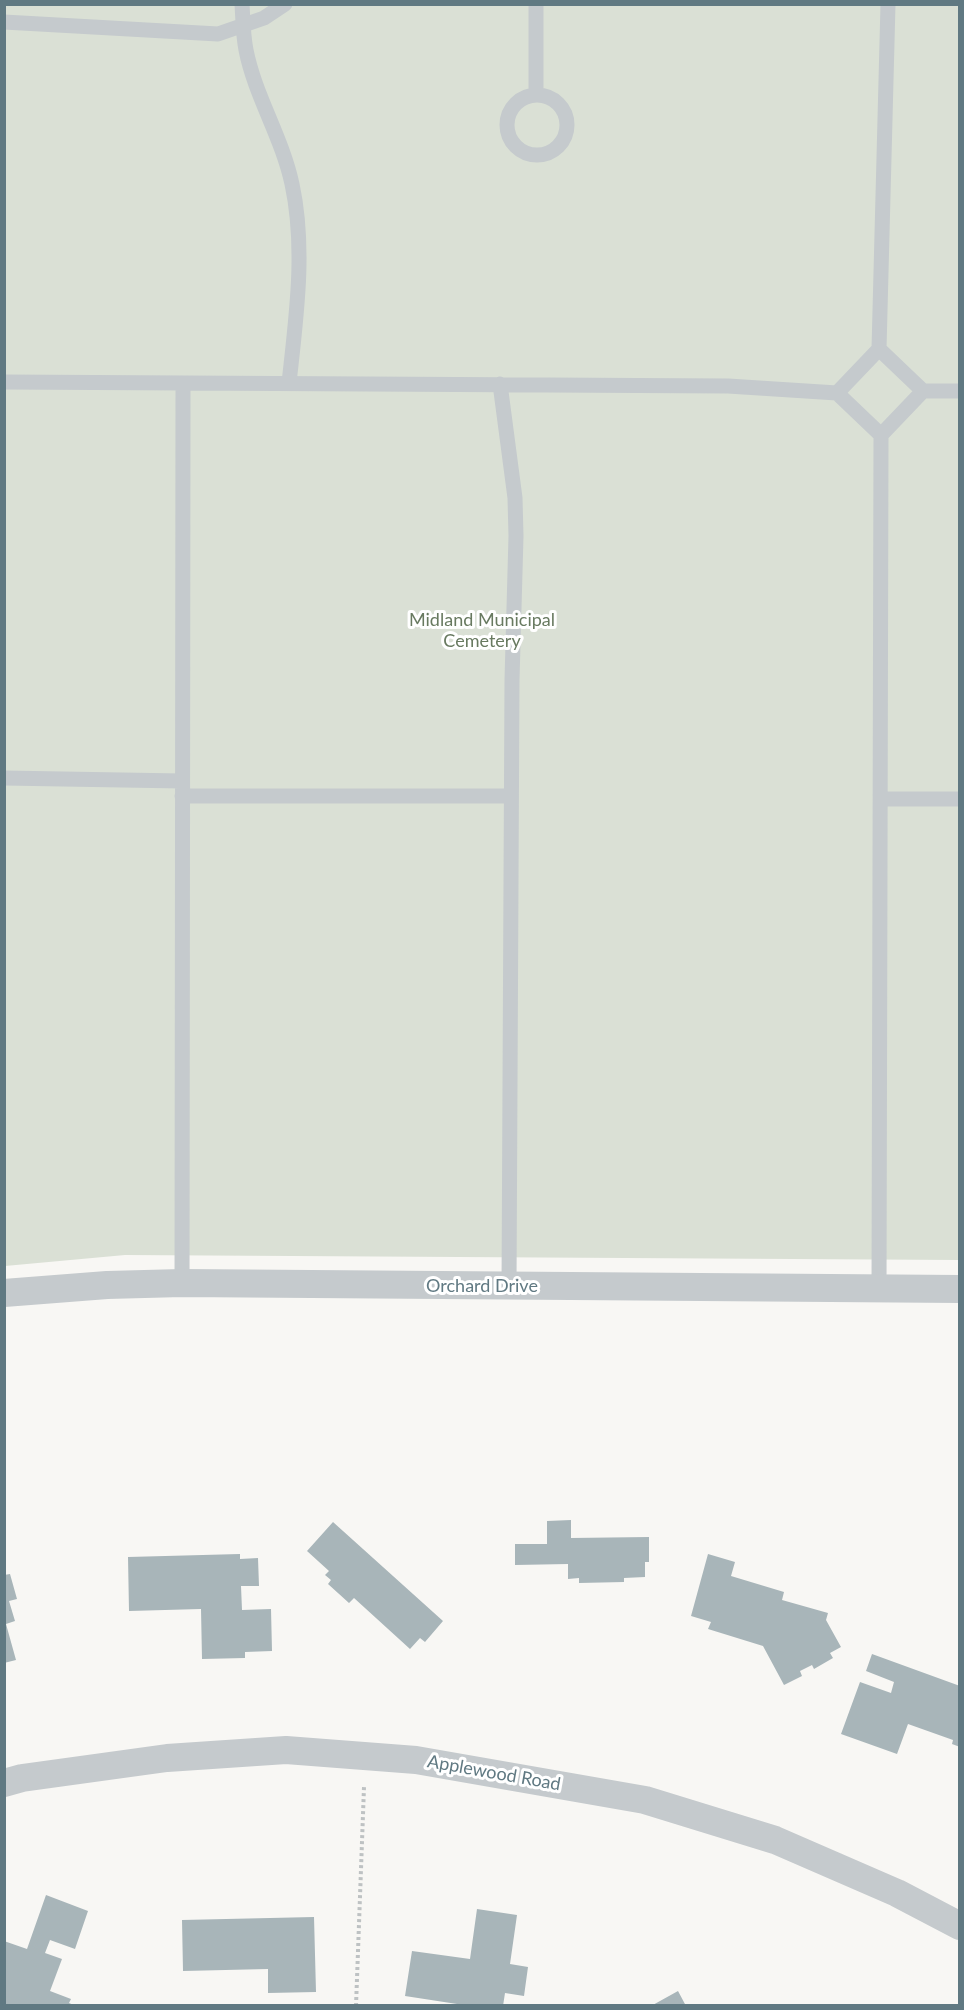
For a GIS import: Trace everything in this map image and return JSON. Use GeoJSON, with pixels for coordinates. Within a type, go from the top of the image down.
{"type":"FeatureCollection","features":[{"type":"Feature","properties":{"kind":"street","name":"Orchard Drive"},"geometry":{"type":"LineString","coordinates":[[4,1293],[107,1285],[182,1283],[960,1289]]}},
{"type":"Feature","properties":{"kind":"street","name":"Applewood Road"},"geometry":{"type":"LineString","coordinates":[[4,1783],[22,1778],[166,1758],[286,1750],[416,1760],[645,1800],[775,1840],[897,1893],[960,1926]]}},
{"type":"Feature","properties":{"kind":"lane"},"geometry":{"type":"LineString","coordinates":[[242,4],[246,51],[289,174],[296,213],[298,270],[289,383]]}},
{"type":"Feature","properties":{"kind":"lane"},"geometry":{"type":"LineString","coordinates":[[4,22],[218,34],[264,18],[285,4]]}},
{"type":"Feature","properties":{"kind":"lane"},"geometry":{"type":"LineString","coordinates":[[536,4],[536,94]]}},
{"type":"Feature","properties":{"kind":"lane"},"geometry":{"type":"LineString","coordinates":[[837,393],[879,349],[888,4]]}},
{"type":"Feature","properties":{"kind":"lane"},"geometry":{"type":"LineString","coordinates":[[536,94],[548,96],[559,104],[566,115],[568,128],[564,140],[555,150],[543,155],[531,155],[520,150],[512,141],[507,130],[510,110],[517,102],[536,94]]}},
{"type":"Feature","properties":{"kind":"lane"},"geometry":{"type":"LineString","coordinates":[[879,349],[923,391],[960,391]]}},
{"type":"Feature","properties":{"kind":"lane"},"geometry":{"type":"LineString","coordinates":[[4,382],[728,386],[837,393],[881,435]]}},
{"type":"Feature","properties":{"kind":"lane"},"geometry":{"type":"LineString","coordinates":[[182,1283],[183,382]]}},
{"type":"Feature","properties":{"kind":"lane"},"geometry":{"type":"LineString","coordinates":[[500,384],[515,498],[509,1286]]}},
{"type":"Feature","properties":{"kind":"lane"},"geometry":{"type":"LineString","coordinates":[[879,1289],[881,435],[923,391]]}},
{"type":"Feature","properties":{"kind":"lane"},"geometry":{"type":"LineString","coordinates":[[4,778],[182,788],[511,796]]}},
{"type":"Feature","properties":{"kind":"lane"},"geometry":{"type":"LineString","coordinates":[[881,799],[960,799]]}},
{"type":"Feature","properties":{"kind":"path"},"geometry":{"type":"LineString","coordinates":[[356,2006],[365,1756]]}},
{"type":"Feature","properties":{"kind":"green space","name":"Midland Municipal Cemetery"},"geometry":{"type":"Polygon","coordinates":[[[5,5],[959,5],[959,1260],[125,1255],[5,1266],[5,5]]]}},
{"type":"Feature","properties":{"kind":"building"},"geometry":{"type":"Polygon","coordinates":[[[571,1520],[571,1538],[649,1537],[649,1562],[645,1562],[645,1577],[624,1578],[624,1582],[579,1583],[579,1578],[568,1579],[568,1564],[515,1565],[515,1544],[547,1544],[547,1521],[571,1520]]]}},
{"type":"Feature","properties":{"kind":"building"},"geometry":{"type":"Polygon","coordinates":[[[333,1522],[443,1621],[425,1642],[420,1638],[410,1649],[354,1598],[349,1603],[328,1584],[331,1580],[325,1575],[329,1571],[307,1551],[333,1522]]]}},
{"type":"Feature","properties":{"kind":"building"},"geometry":{"type":"Polygon","coordinates":[[[240,1554],[240,1559],[258,1558],[259,1586],[241,1586],[242,1610],[271,1609],[272,1651],[245,1652],[245,1658],[202,1659],[201,1609],[129,1611],[128,1557],[240,1554]]]}},
{"type":"Feature","properties":{"kind":"building"},"geometry":{"type":"Polygon","coordinates":[[[708,1554],[735,1562],[731,1576],[784,1592],[782,1600],[828,1613],[826,1620],[841,1647],[830,1653],[833,1658],[814,1669],[812,1665],[800,1671],[802,1676],[784,1685],[763,1646],[708,1629],[711,1622],[691,1616],[708,1554]]]}},
{"type":"Feature","properties":{"kind":"building"},"geometry":{"type":"Polygon","coordinates":[[[10,1574],[17,1599],[9,1601],[15,1621],[6,1624],[16,1660],[4,1663],[4,1575],[10,1574]]]}},
{"type":"Feature","properties":{"kind":"building"},"geometry":{"type":"Polygon","coordinates":[[[872,1654],[960,1686],[960,1747],[952,1744],[953,1740],[908,1724],[897,1754],[841,1734],[860,1682],[891,1693],[894,1682],[866,1671],[872,1654]]]}},
{"type":"Feature","properties":{"kind":"building"},"geometry":{"type":"Polygon","coordinates":[[[46,1895],[88,1911],[75,1949],[50,1940],[45,1953],[62,1959],[50,1991],[71,1999],[69,2003],[76,2006],[4,2006],[4,1941],[27,1949],[46,1895]]]}},
{"type":"Feature","properties":{"kind":"building"},"geometry":{"type":"Polygon","coordinates":[[[477,1909],[517,1915],[510,1964],[528,1967],[524,1996],[505,1993],[503,2006],[470,2006],[405,1996],[412,1951],[470,1959],[477,1909]]]}},
{"type":"Feature","properties":{"kind":"building"},"geometry":{"type":"Polygon","coordinates":[[[314,1917],[316,1992],[268,1993],[268,1969],[183,1971],[182,1920],[314,1917]]]}},
{"type":"Feature","properties":{"kind":"building"},"geometry":{"type":"Polygon","coordinates":[[[678,1991],[686,2006],[651,2006],[678,1991]]]}}]}
